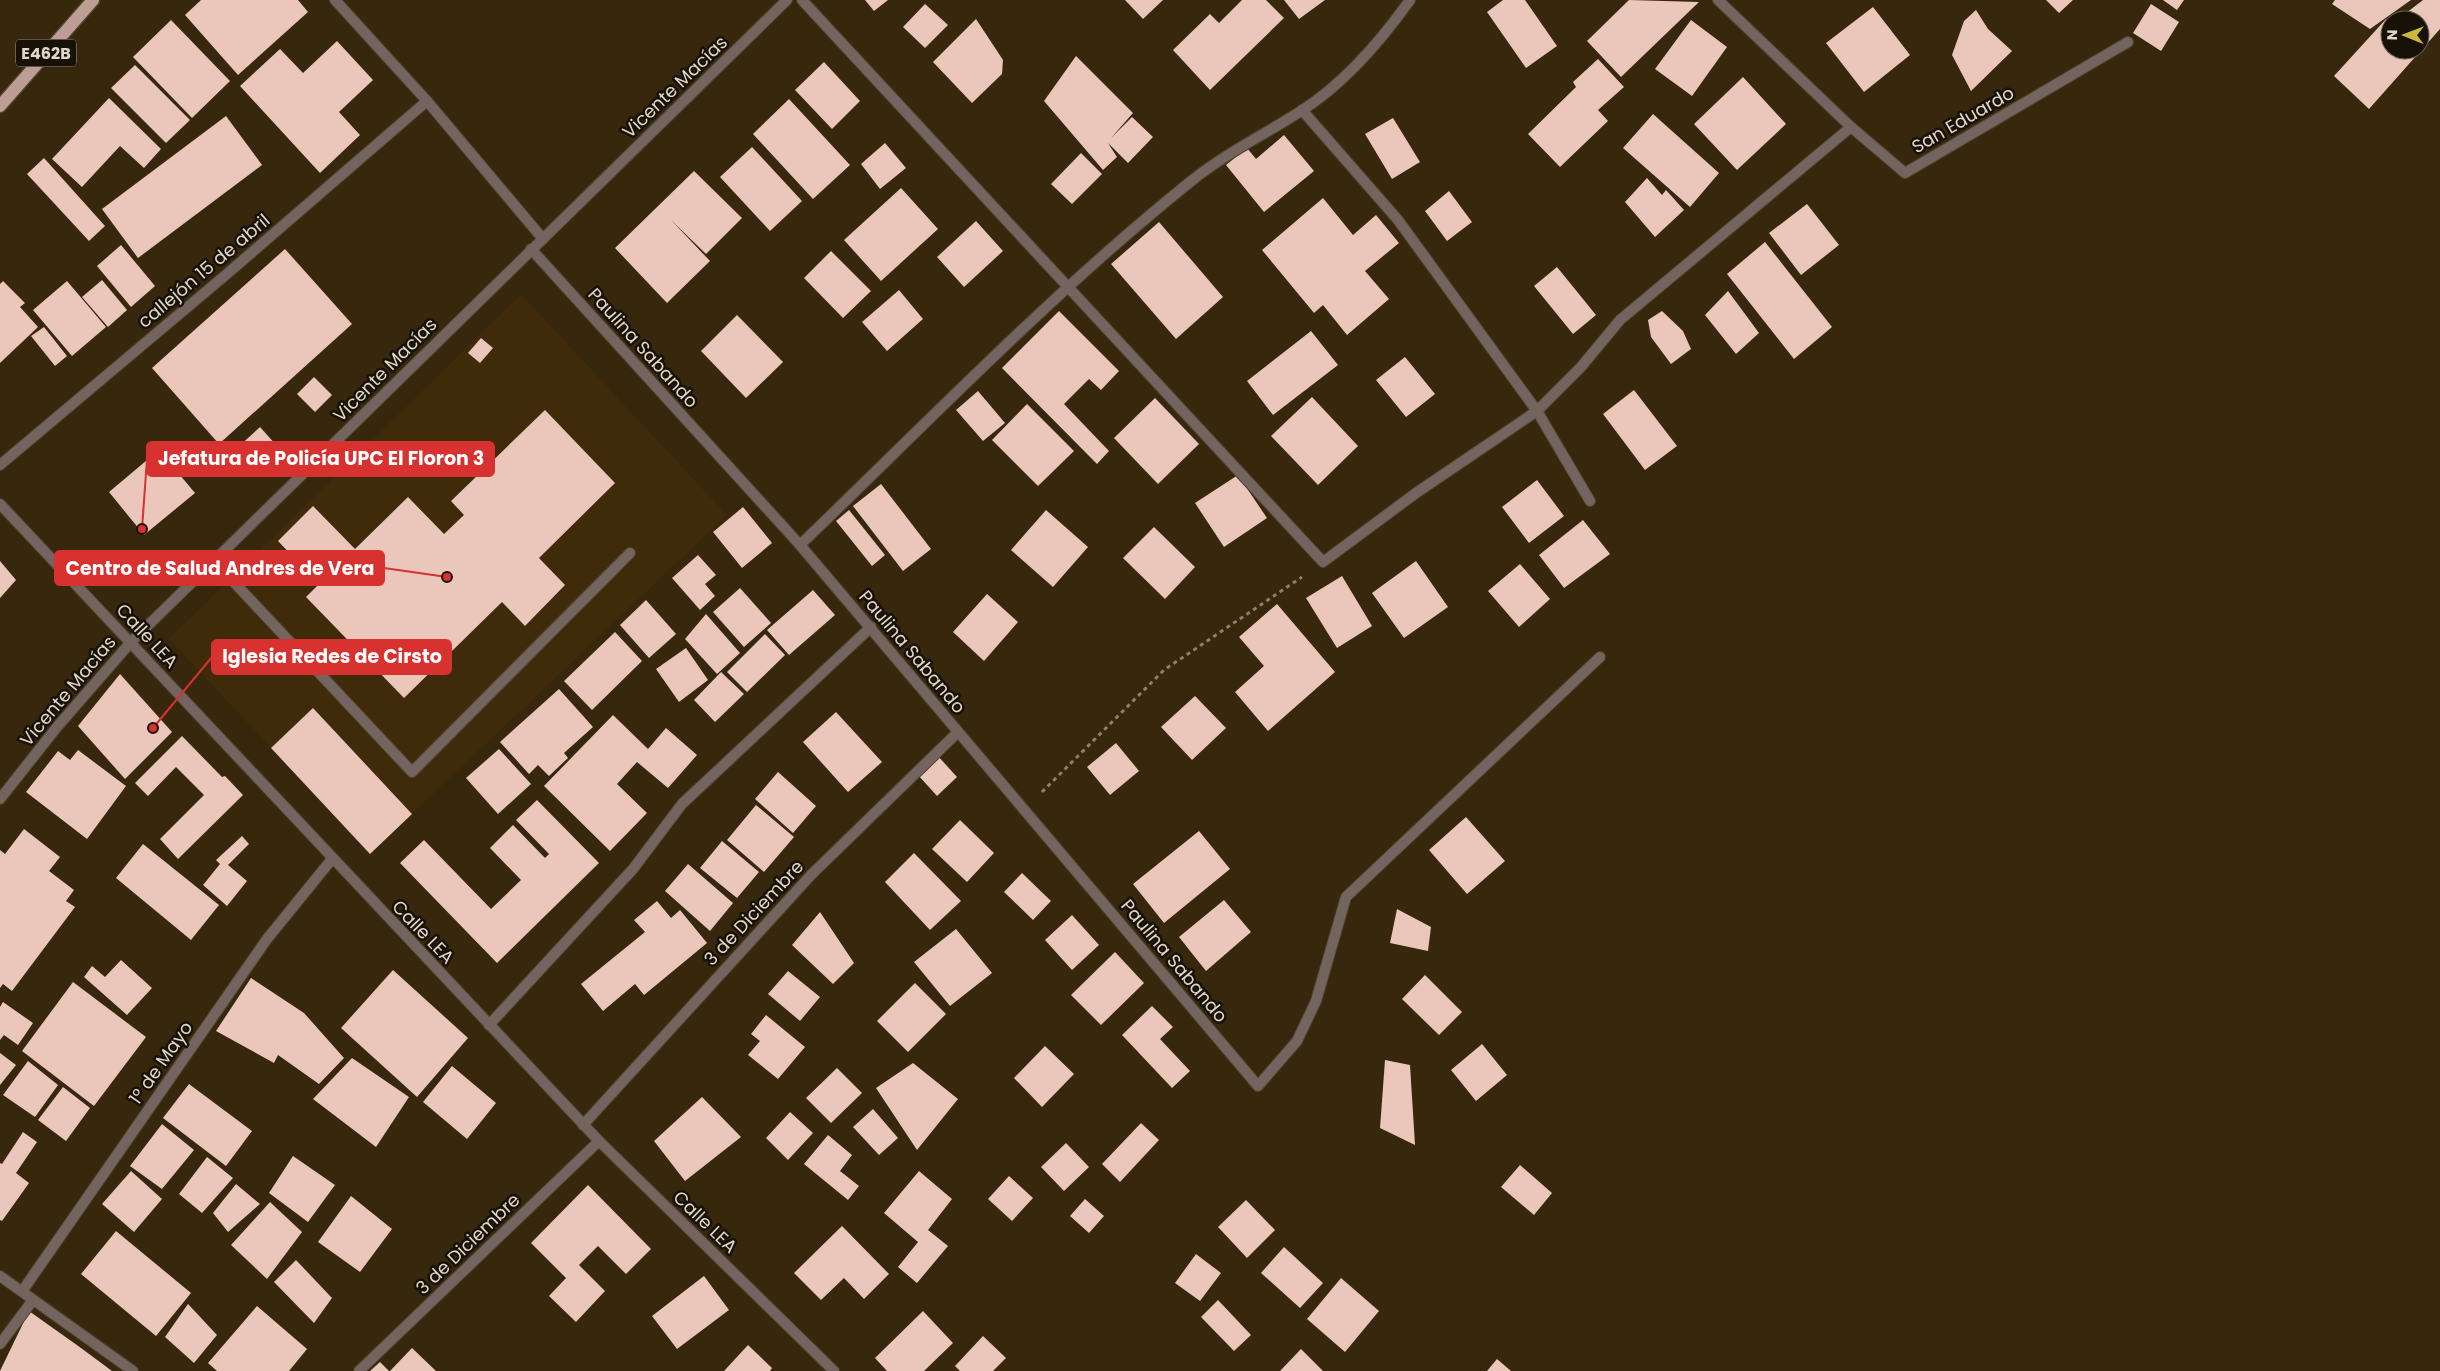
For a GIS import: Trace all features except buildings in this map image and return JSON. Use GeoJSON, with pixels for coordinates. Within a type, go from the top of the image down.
{"type":"FeatureCollection","features":[{"type":"Feature","properties":{"kind":"main road","name":"E462B"},"geometry":{"type":"LineString","coordinates":[[0,106],[93,0]]}},
{"type":"Feature","properties":{"kind":"street"},"geometry":{"type":"LineString","coordinates":[[335,0],[427,101],[543,239]]}},
{"type":"Feature","properties":{"kind":"street","name":"Vicente Macías"},"geometry":{"type":"LineString","coordinates":[[0,799],[57,727],[131,642],[215,562],[531,249],[787,0]]}},
{"type":"Feature","properties":{"kind":"street"},"geometry":{"type":"LineString","coordinates":[[802,0],[1323,562],[1416,493],[1536,411],[1581,367],[1620,320],[1851,127]]}},
{"type":"Feature","properties":{"kind":"street"},"geometry":{"type":"LineString","coordinates":[[800,545],[1069,287],[1191,181],[1239,148],[1302,110],[1346,76],[1389,30],[1410,0]]}},
{"type":"Feature","properties":{"kind":"street","name":"San Eduardo"},"geometry":{"type":"LineString","coordinates":[[1718,0],[1851,127],[1905,173],[2128,42]]}},
{"type":"Feature","properties":{"kind":"street","name":"callejón 15 de abril"},"geometry":{"type":"LineString","coordinates":[[0,465],[427,101]]}},
{"type":"Feature","properties":{"kind":"street"},"geometry":{"type":"LineString","coordinates":[[1302,110],[1398,220],[1536,411],[1590,500]]}},
{"type":"Feature","properties":{"kind":"street","name":"Paulina Sabando"},"geometry":{"type":"LineString","coordinates":[[531,249],[800,545],[1258,1086],[1297,1041],[1316,1001],[1346,897],[1600,657]]}},
{"type":"Feature","properties":{"kind":"street","name":"Calle LEA"},"geometry":{"type":"LineString","coordinates":[[0,504],[583,1125],[834,1371]]}},
{"type":"Feature","properties":{"kind":"street"},"geometry":{"type":"LineString","coordinates":[[215,562],[412,772],[630,553]]}},
{"type":"Feature","properties":{"kind":"street"},"geometry":{"type":"LineString","coordinates":[[489,1025],[633,869],[682,804],[871,627]]}},
{"type":"Feature","properties":{"kind":"street","name":"3 de Diciembre"},"geometry":{"type":"LineString","coordinates":[[583,1125],[811,875],[958,732]]}},
{"type":"Feature","properties":{"kind":"street","name":"1º de Mayo"},"geometry":{"type":"LineString","coordinates":[[23,1290],[267,939],[332,859]]}},
{"type":"Feature","properties":{"kind":"street","name":"3 de Diciembre"},"geometry":{"type":"LineString","coordinates":[[359,1371],[599,1141]]}},
{"type":"Feature","properties":{"kind":"street"},"geometry":{"type":"LineString","coordinates":[[0,1276],[23,1290],[33,1300],[133,1371]]}},
{"type":"Feature","properties":{"kind":"street"},"geometry":{"type":"LineString","coordinates":[[0,1344],[33,1300]]}},
{"type":"Feature","properties":{"kind":"path"},"geometry":{"type":"LineString","coordinates":[[1025,810],[1164,670],[1323,562]]}},
{"type":"Feature","properties":{"kind":"shaded area"},"geometry":{"type":"Polygon","coordinates":[[[521,294],[727,515],[412,814],[314,708],[271,748],[169,639],[521,294]]]}},
{"type":"Feature","properties":{"kind":"place","name":"Jefatura de Policía UPC El Floron 3"},"geometry":{"type":"Point","coordinates":[142,529]}},
{"type":"Feature","properties":{"kind":"place","name":"Centro de Salud Andres de Vera"},"geometry":{"type":"Point","coordinates":[447,577]}},
{"type":"Feature","properties":{"kind":"place","name":"Iglesia Redes de Cirsto"},"geometry":{"type":"Point","coordinates":[153,728]}}]}
